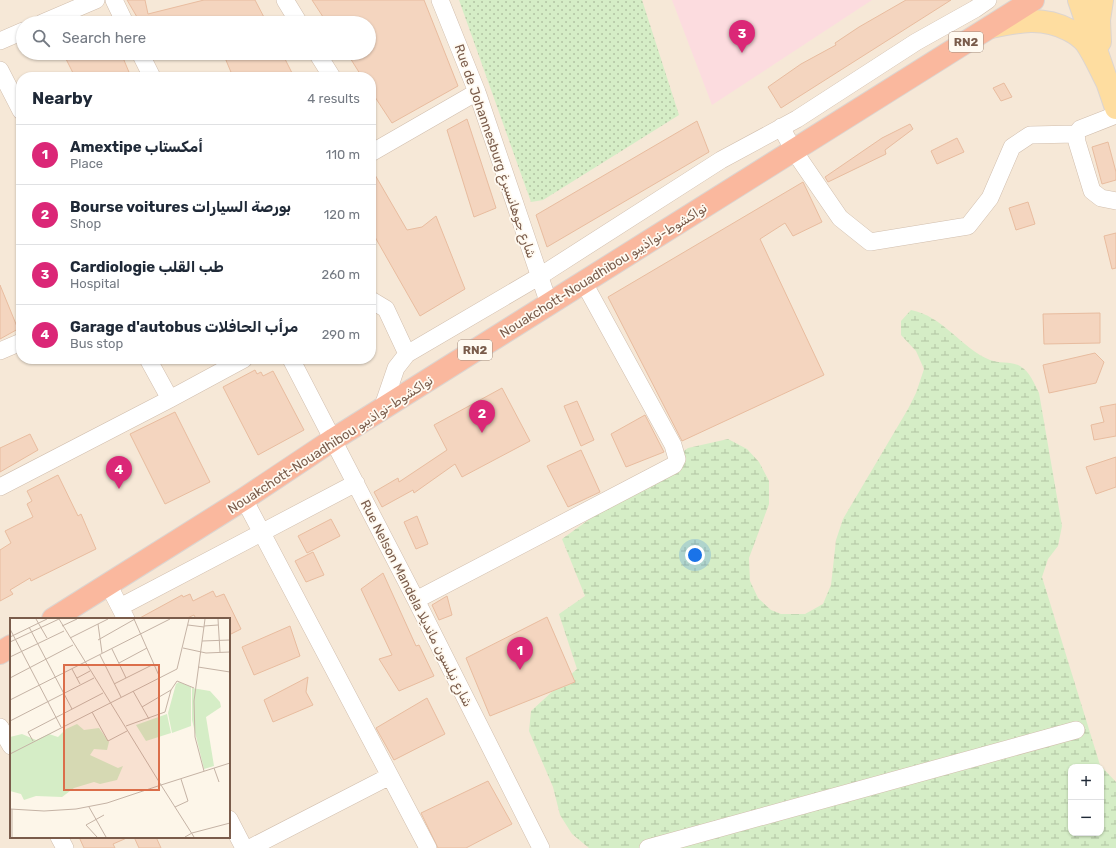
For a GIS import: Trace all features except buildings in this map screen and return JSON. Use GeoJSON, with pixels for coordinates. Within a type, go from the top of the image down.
{"type":"FeatureCollection","features":[{"type":"Feature","properties":{"kind":"highway"},"geometry":{"type":"LineString","coordinates":[[986,29],[1010,0]]}},
{"type":"Feature","properties":{"kind":"highway","name":"Nouakchott-Nouadhibou نواكشوط-نواذيبو"},"geometry":{"type":"LineString","coordinates":[[55,618],[244,499],[334,439],[900,85],[1033,0]]}},
{"type":"Feature","properties":{"kind":"highway"},"geometry":{"type":"LineString","coordinates":[[0,653],[10,647]]}},
{"type":"Feature","properties":{"kind":"main road"},"geometry":{"type":"LineString","coordinates":[[1079,0],[1116,108]]}},
{"type":"Feature","properties":{"kind":"main road"},"geometry":{"type":"LineString","coordinates":[[1102,0],[1099,20],[1100,41],[1108,84]]}},
{"type":"Feature","properties":{"kind":"main road"},"geometry":{"type":"LineString","coordinates":[[986,29],[1022,20],[1050,22],[1064,27],[1075,33],[1085,42],[1108,84]]}},
{"type":"Feature","properties":{"kind":"street"},"geometry":{"type":"LineString","coordinates":[[58,16],[96,0]]}},
{"type":"Feature","properties":{"kind":"street"},"geometry":{"type":"LineString","coordinates":[[114,0],[122,16]]}},
{"type":"Feature","properties":{"kind":"street"},"geometry":{"type":"LineString","coordinates":[[285,0],[295,16]]}},
{"type":"Feature","properties":{"kind":"street","name":"Rue de Johannesburg شارع جوهانسبرغ"},"geometry":{"type":"LineString","coordinates":[[440,0],[477,92],[549,304]]}},
{"type":"Feature","properties":{"kind":"street"},"geometry":{"type":"LineString","coordinates":[[382,409],[396,368],[407,354],[540,276],[722,160],[781,128],[916,42],[981,5],[986,29]]}},
{"type":"Feature","properties":{"kind":"street"},"geometry":{"type":"LineString","coordinates":[[0,41],[16,34]]}},
{"type":"Feature","properties":{"kind":"street"},"geometry":{"type":"LineString","coordinates":[[144,60],[150,72]]}},
{"type":"Feature","properties":{"kind":"street"},"geometry":{"type":"LineString","coordinates":[[321,60],[329,72]]}},
{"type":"Feature","properties":{"kind":"street"},"geometry":{"type":"LineString","coordinates":[[885,62],[900,85]]}},
{"type":"Feature","properties":{"kind":"street"},"geometry":{"type":"LineString","coordinates":[[0,70],[16,101]]}},
{"type":"Feature","properties":{"kind":"street"},"geometry":{"type":"LineString","coordinates":[[376,146],[477,92]]}},
{"type":"Feature","properties":{"kind":"street"},"geometry":{"type":"LineString","coordinates":[[1116,115],[1080,129],[1076,134],[1092,191],[1101,198],[1116,201]]}},
{"type":"Feature","properties":{"kind":"street"},"geometry":{"type":"LineString","coordinates":[[781,128],[794,151],[840,218],[870,242],[968,226],[990,198],[1012,147],[1030,135],[1076,134]]}},
{"type":"Feature","properties":{"kind":"street"},"geometry":{"type":"LineString","coordinates":[[416,600],[674,465],[677,459],[673,445],[584,283]]}},
{"type":"Feature","properties":{"kind":"street"},"geometry":{"type":"LineString","coordinates":[[376,303],[386,309],[407,354]]}},
{"type":"Feature","properties":{"kind":"street"},"geometry":{"type":"LineString","coordinates":[[0,351],[16,344]]}},
{"type":"Feature","properties":{"kind":"street"},"geometry":{"type":"LineString","coordinates":[[151,364],[170,400]]}},
{"type":"Feature","properties":{"kind":"street"},"geometry":{"type":"LineString","coordinates":[[0,487],[170,400],[235,364]]}},
{"type":"Feature","properties":{"kind":"street","name":"Rue Nelson Mandela شارع نيلسون مانديلا"},"geometry":{"type":"LineString","coordinates":[[294,364],[334,439],[541,848]]}},
{"type":"Feature","properties":{"kind":"street"},"geometry":{"type":"LineString","coordinates":[[108,584],[123,613],[262,534],[356,483]]}},
{"type":"Feature","properties":{"kind":"street"},"geometry":{"type":"LineString","coordinates":[[244,499],[428,848]]}},
{"type":"Feature","properties":{"kind":"street"},"geometry":{"type":"LineString","coordinates":[[0,727],[10,744]]}},
{"type":"Feature","properties":{"kind":"street"},"geometry":{"type":"LineString","coordinates":[[648,848],[1076,730]]}},
{"type":"Feature","properties":{"kind":"street"},"geometry":{"type":"LineString","coordinates":[[250,848],[390,776]]}},
{"type":"Feature","properties":{"kind":"street"},"geometry":{"type":"LineString","coordinates":[[230,821],[244,848]]}},
{"type":"Feature","properties":{"kind":"street"},"geometry":{"type":"LineString","coordinates":[[60,838],[65,848]]}},
{"type":"Feature","properties":{"kind":"shaded area"},"geometry":{"type":"Polygon","coordinates":[[[0,0],[1116,0],[1116,848],[0,848],[0,0]]]}},
{"type":"Feature","properties":{"kind":"shaded area"},"geometry":{"type":"Polygon","coordinates":[[[672,0],[872,0],[712,105],[672,0]]]}},
{"type":"Feature","properties":{"kind":"green space"},"geometry":{"type":"Polygon","coordinates":[[[459,0],[642,0],[679,115],[543,200],[531,202],[459,0]]]}},
{"type":"Feature","properties":{"kind":"green space"},"geometry":{"type":"Polygon","coordinates":[[[911,310],[922,313],[942,325],[980,355],[994,361],[1017,364],[1023,368],[1029,375],[1039,393],[1062,526],[1058,546],[1048,559],[1042,577],[1100,764],[1068,764],[1068,836],[1104,836],[1104,769],[1116,782],[1116,848],[589,848],[572,834],[560,815],[553,787],[529,731],[531,711],[577,669],[559,614],[585,596],[562,539],[688,448],[728,439],[747,449],[759,462],[769,481],[769,504],[749,558],[750,581],[758,598],[771,610],[781,614],[805,614],[823,604],[831,585],[836,540],[843,519],[908,409],[916,393],[924,369],[916,351],[901,335],[901,321],[911,310]]]}},
{"type":"Feature","properties":{"kind":"place","name":"Cardiologie طب القلب"},"geometry":{"type":"Point","coordinates":[742,53]}},
{"type":"Feature","properties":{"kind":"place","name":"Bourse voitures بورصة السيارات"},"geometry":{"type":"Point","coordinates":[482,433]}},
{"type":"Feature","properties":{"kind":"place","name":"Garage d'autobus مرأب الحافلات"},"geometry":{"type":"Point","coordinates":[119,489]}},
{"type":"Feature","properties":{"kind":"place","name":"Amextipe أمكستاب"},"geometry":{"type":"Point","coordinates":[520,670]}}]}
